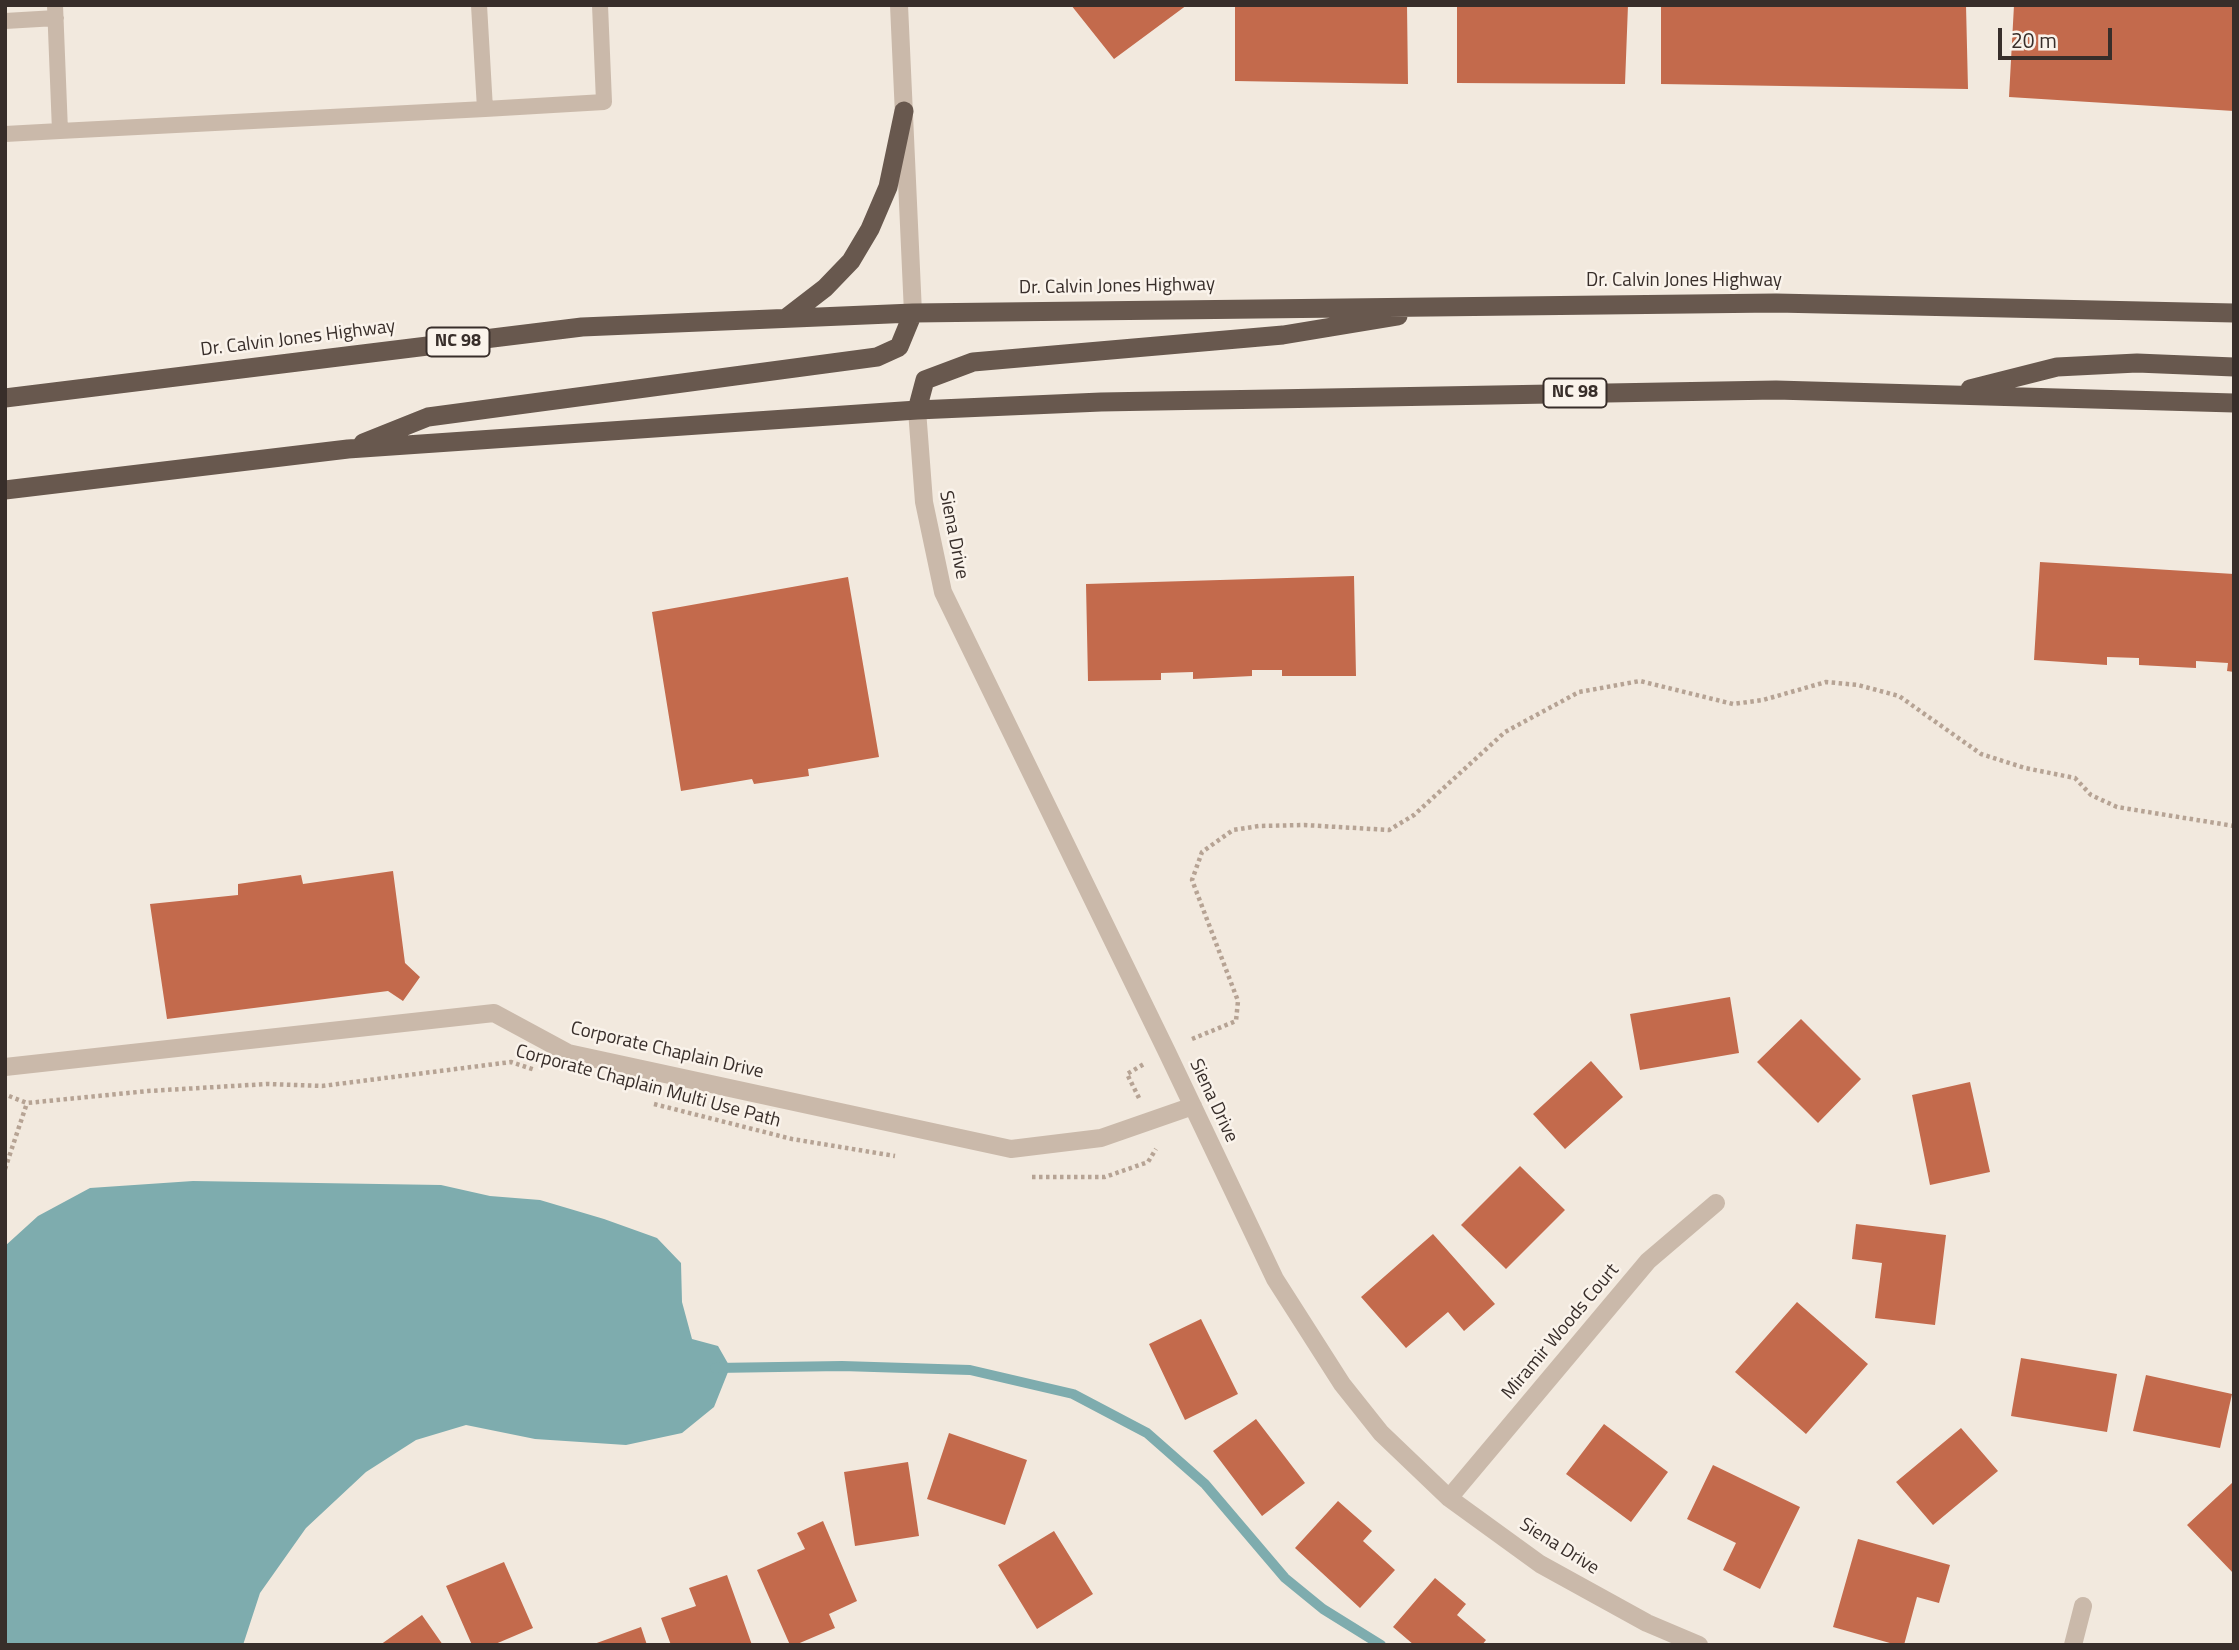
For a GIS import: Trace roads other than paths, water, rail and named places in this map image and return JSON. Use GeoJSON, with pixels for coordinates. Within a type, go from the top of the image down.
{"type":"FeatureCollection","features":[{"type":"Feature","properties":{"kind":"highway"},"geometry":{"type":"LineString","coordinates":[[786,318],[825,288],[851,261],[870,229],[888,187],[904,111]]}},
{"type":"Feature","properties":{"kind":"highway","name":"Dr. Calvin Jones Highway"},"geometry":{"type":"LineString","coordinates":[[5,398],[582,327],[913,313],[1776,303],[2234,313]]}},
{"type":"Feature","properties":{"kind":"highway"},"geometry":{"type":"LineString","coordinates":[[917,410],[925,380],[973,362],[1283,335],[1457,306]]}},
{"type":"Feature","properties":{"kind":"highway"},"geometry":{"type":"LineString","coordinates":[[348,449],[428,417],[877,358],[899,347],[913,313]]}},
{"type":"Feature","properties":{"kind":"highway"},"geometry":{"type":"LineString","coordinates":[[1945,395],[2057,367],[2137,362],[2234,366]]}},
{"type":"Feature","properties":{"kind":"highway","name":"NC 98"},"geometry":{"type":"LineString","coordinates":[[5,490],[348,449],[917,410],[1115,401],[1776,390],[2234,403]]}},
{"type":"Feature","properties":{"kind":"street"},"geometry":{"type":"LineString","coordinates":[[900,5],[913,313]]}},
{"type":"Feature","properties":{"kind":"street","name":"Siena Drive"},"geometry":{"type":"LineString","coordinates":[[917,410],[924,502],[943,592],[1275,1279],[1342,1384],[1381,1433],[1449,1498],[1540,1564],[1647,1623],[1699,1645]]}},
{"type":"Feature","properties":{"kind":"street","name":"Corporate Chaplain Drive"},"geometry":{"type":"LineString","coordinates":[[5,1067],[494,1013],[568,1053],[1012,1149],[1101,1138],[1193,1106]]}},
{"type":"Feature","properties":{"kind":"street","name":"Miramir Woods Court"},"geometry":{"type":"LineString","coordinates":[[1449,1498],[1648,1261],[1716,1203]]}},
{"type":"Feature","properties":{"kind":"street"},"geometry":{"type":"LineString","coordinates":[[2073,1645],[2082,1606]]}},
{"type":"Feature","properties":{"kind":"lane"},"geometry":{"type":"LineString","coordinates":[[479,5],[485,109]]}},
{"type":"Feature","properties":{"kind":"lane"},"geometry":{"type":"LineString","coordinates":[[5,134],[604,102],[600,5]]}},
{"type":"Feature","properties":{"kind":"lane"},"geometry":{"type":"LineString","coordinates":[[5,21],[55,12],[60,131]]}},
{"type":"Feature","properties":{"kind":"water"},"geometry":{"type":"Polygon","coordinates":[[[193,1181],[441,1185],[490,1196],[540,1200],[604,1219],[657,1238],[681,1263],[682,1302],[692,1339],[718,1346],[730,1367],[714,1407],[682,1433],[626,1445],[535,1439],[466,1425],[416,1440],[366,1472],[306,1528],[260,1593],[243,1645],[5,1645],[5,1246],[38,1216],[90,1188],[193,1181]]]}},
{"type":"Feature","properties":{"kind":"waterway"},"geometry":{"type":"LineString","coordinates":[[715,1368],[842,1366],[970,1370],[1073,1394],[1147,1433],[1205,1484],[1285,1578],[1323,1609],[1381,1645]]}}]}
